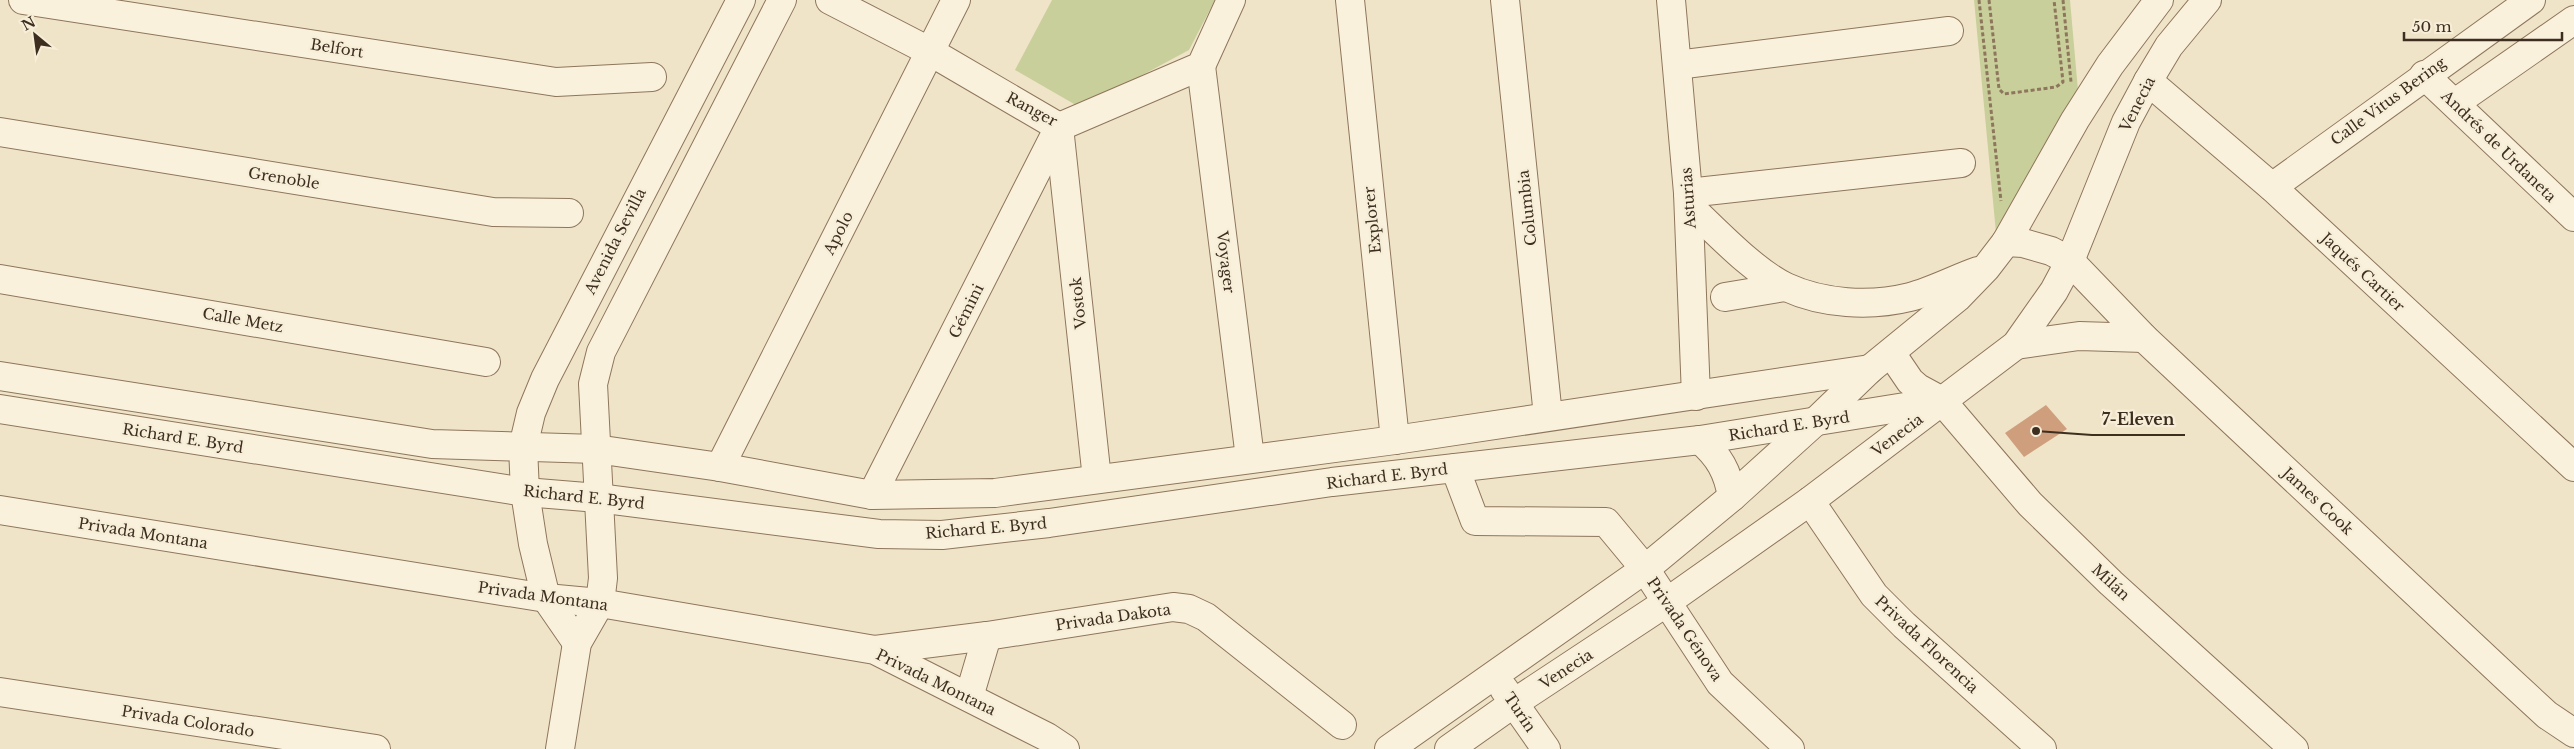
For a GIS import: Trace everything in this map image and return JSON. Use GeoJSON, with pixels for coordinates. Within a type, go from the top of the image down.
{"type":"FeatureCollection","features":[{"type":"Feature","properties":{"kind":"street","name":"Belfort"},"geometry":{"type":"LineString","coordinates":[[23,0],[556,82],[652,77]]}},
{"type":"Feature","properties":{"kind":"street","name":"Avenida Sevilla"},"geometry":{"type":"LineString","coordinates":[[546,598],[533,544],[525,492],[523,447],[531,413],[545,379],[741,0]]}},
{"type":"Feature","properties":{"kind":"street"},"geometry":{"type":"LineString","coordinates":[[560,749],[577,643],[600,603],[602,578],[593,384],[601,352],[782,0]]}},
{"type":"Feature","properties":{"kind":"street","name":"Ranger"},"geometry":{"type":"LineString","coordinates":[[830,0],[930,51],[1059,127],[1201,66]]}},
{"type":"Feature","properties":{"kind":"street","name":"Apolo"},"geometry":{"type":"LineString","coordinates":[[720,467],[956,0]]}},
{"type":"Feature","properties":{"kind":"street"},"geometry":{"type":"LineString","coordinates":[[1201,66],[1231,0]]}},
{"type":"Feature","properties":{"kind":"street","name":"Explorer"},"geometry":{"type":"LineString","coordinates":[[1350,0],[1395,440]]}},
{"type":"Feature","properties":{"kind":"street","name":"Columbia"},"geometry":{"type":"LineString","coordinates":[[1505,0],[1548,416]]}},
{"type":"Feature","properties":{"kind":"street","name":"Asturias"},"geometry":{"type":"LineString","coordinates":[[1671,0],[1689,200],[1696,396]]}},
{"type":"Feature","properties":{"kind":"street"},"geometry":{"type":"LineString","coordinates":[[1389,749],[1645,569],[1732,497],[1870,369],[1951,304],[1986,268],[2006,242],[2075,120],[2110,65],[2159,0]]}},
{"type":"Feature","properties":{"kind":"street","name":"Venecia"},"geometry":{"type":"LineString","coordinates":[[1449,749],[1514,703],[1667,602],[1810,501],[2016,345],[2054,291],[2070,261],[2126,122],[2148,81],[2169,46],[2207,0]]}},
{"type":"Feature","properties":{"kind":"street","name":"Calle Vitus Bering"},"geometry":{"type":"LineString","coordinates":[[2272,187],[2424,75],[2531,0]]}},
{"type":"Feature","properties":{"kind":"street"},"geometry":{"type":"LineString","coordinates":[[2455,103],[2574,20]]}},
{"type":"Feature","properties":{"kind":"street"},"geometry":{"type":"LineString","coordinates":[[1677,66],[1949,31]]}},
{"type":"Feature","properties":{"kind":"street","name":"Voyager"},"geometry":{"type":"LineString","coordinates":[[1201,66],[1250,458]]}},
{"type":"Feature","properties":{"kind":"street","name":"Andrés de Urdaneta"},"geometry":{"type":"LineString","coordinates":[[2424,75],[2574,217]]}},
{"type":"Feature","properties":{"kind":"street","name":"Jaqués Cartier"},"geometry":{"type":"LineString","coordinates":[[2148,81],[2272,187],[2574,467]]}},
{"type":"Feature","properties":{"kind":"street","name":"Vostok"},"geometry":{"type":"LineString","coordinates":[[1059,127],[1096,479]]}},
{"type":"Feature","properties":{"kind":"street","name":"Gémini"},"geometry":{"type":"LineString","coordinates":[[872,495],[1059,127]]}},
{"type":"Feature","properties":{"kind":"street","name":"Grenoble"},"geometry":{"type":"LineString","coordinates":[[0,132],[493,212],[569,213]]}},
{"type":"Feature","properties":{"kind":"street"},"geometry":{"type":"LineString","coordinates":[[1689,200],[1961,163]]}},
{"type":"Feature","properties":{"kind":"street"},"geometry":{"type":"LineString","coordinates":[[1689,200],[1759,269],[1785,287],[1832,301],[1871,303],[1910,297],[1986,268]]}},
{"type":"Feature","properties":{"kind":"street"},"geometry":{"type":"LineString","coordinates":[[2006,242],[2023,243],[2051,251],[2070,261]]}},
{"type":"Feature","properties":{"kind":"street","name":"James Cook"},"geometry":{"type":"LineString","coordinates":[[2070,261],[2144,338],[2547,715],[2574,733]]}},
{"type":"Feature","properties":{"kind":"street","name":"Calle Metz"},"geometry":{"type":"LineString","coordinates":[[0,280],[486,362]]}},
{"type":"Feature","properties":{"kind":"street"},"geometry":{"type":"LineString","coordinates":[[1725,297],[1785,287]]}},
{"type":"Feature","properties":{"kind":"street"},"geometry":{"type":"LineString","coordinates":[[2016,345],[2079,336],[2144,338]]}},
{"type":"Feature","properties":{"kind":"street"},"geometry":{"type":"LineString","coordinates":[[1891,353],[1910,381],[1918,388],[1942,401]]}},
{"type":"Feature","properties":{"kind":"street"},"geometry":{"type":"LineString","coordinates":[[0,376],[432,444],[596,449],[720,467],[872,495],[995,493],[1395,440],[1870,369]]}},
{"type":"Feature","properties":{"kind":"street","name":"Richard E. Byrd"},"geometry":{"type":"LineString","coordinates":[[0,409],[525,492],[598,498],[879,534],[942,535],[1049,523],[1332,482],[1700,440],[1942,401]]}},
{"type":"Feature","properties":{"kind":"street","name":"Milán"},"geometry":{"type":"LineString","coordinates":[[1942,401],[2030,504],[2111,583],[2294,749]]}},
{"type":"Feature","properties":{"kind":"street"},"geometry":{"type":"LineString","coordinates":[[1700,440],[1715,453],[1724,466],[1732,497]]}},
{"type":"Feature","properties":{"kind":"street","name":"Privada Génova"},"geometry":{"type":"LineString","coordinates":[[1455,468],[1475,520],[1606,522],[1645,569],[1720,683],[1790,749]]}},
{"type":"Feature","properties":{"kind":"street","name":"Privada Florencia"},"geometry":{"type":"LineString","coordinates":[[1810,501],[1874,595],[1904,625],[2042,749]]}},
{"type":"Feature","properties":{"kind":"street","name":"Privada Montana"},"geometry":{"type":"LineString","coordinates":[[0,510],[546,598],[600,603],[875,650],[1047,737],[1064,749]]}},
{"type":"Feature","properties":{"kind":"street"},"geometry":{"type":"LineString","coordinates":[[546,598],[577,643]]}},
{"type":"Feature","properties":{"kind":"street","name":"Privada Dakota"},"geometry":{"type":"LineString","coordinates":[[875,650],[987,636],[1173,607],[1189,608],[1206,617],[1342,725]]}},
{"type":"Feature","properties":{"kind":"street"},"geometry":{"type":"LineString","coordinates":[[969,697],[987,636]]}},
{"type":"Feature","properties":{"kind":"street","name":"Turín"},"geometry":{"type":"LineString","coordinates":[[1495,675],[1546,749]]}},
{"type":"Feature","properties":{"kind":"street","name":"Privada Colorado"},"geometry":{"type":"LineString","coordinates":[[0,692],[376,749]]}},
{"type":"Feature","properties":{"kind":"path"},"geometry":{"type":"LineString","coordinates":[[1980,0],[2002,203]]}},
{"type":"Feature","properties":{"kind":"path"},"geometry":{"type":"LineString","coordinates":[[1989,0],[1999,89],[2004,94],[2056,87],[2063,82],[2054,0]]}},
{"type":"Feature","properties":{"kind":"path"},"geometry":{"type":"LineString","coordinates":[[2063,0],[2071,83]]}},
{"type":"Feature","properties":{"kind":"green space"},"geometry":{"type":"Polygon","coordinates":[[[1052,0],[1215,0],[1189,50],[1081,108],[1015,70],[1052,0]]]}},
{"type":"Feature","properties":{"kind":"green space"},"geometry":{"type":"Polygon","coordinates":[[[1974,0],[2070,0],[2079,102],[1996,233],[1974,0]]]}},
{"type":"Feature","properties":{"kind":"building"},"geometry":{"type":"Polygon","coordinates":[[[2046,405],[2067,429],[2024,457],[2005,433],[2046,405]]]}},
{"type":"Feature","properties":{"kind":"place","name":"7-Eleven"},"geometry":{"type":"Point","coordinates":[2036,431]}}]}
